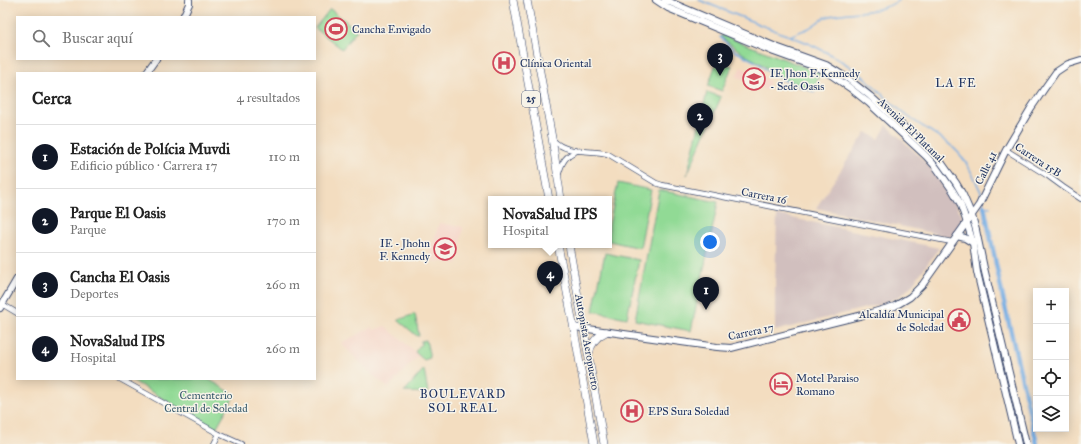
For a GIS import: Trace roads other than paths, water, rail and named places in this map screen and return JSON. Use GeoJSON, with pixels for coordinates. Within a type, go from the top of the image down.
{"type":"FeatureCollection","features":[{"type":"Feature","properties":{"kind":"highway","name":"25"},"geometry":{"type":"LineString","coordinates":[[513,0],[548,196]]}},
{"type":"Feature","properties":{"kind":"highway","name":"25"},"geometry":{"type":"LineString","coordinates":[[527,0],[552,138],[561,196]]}},
{"type":"Feature","properties":{"kind":"highway","name":"Autopista Aeropuerto"},"geometry":{"type":"LineString","coordinates":[[559,248],[594,444]]}},
{"type":"Feature","properties":{"kind":"highway","name":"Autopista Aeropuerto"},"geometry":{"type":"LineString","coordinates":[[570,248],[604,444]]}},
{"type":"Feature","properties":{"kind":"highway"},"geometry":{"type":"LineString","coordinates":[[589,354],[594,341],[606,332]]}},
{"type":"Feature","properties":{"kind":"main road","name":"Avenida El Platanal"},"geometry":{"type":"LineString","coordinates":[[656,0],[668,8],[774,52],[824,70],[870,104],[936,167],[960,203],[973,243],[977,272],[1018,444]]}},
{"type":"Feature","properties":{"kind":"main road","name":"Avenida El Platanal"},"geometry":{"type":"LineString","coordinates":[[665,0],[776,47],[826,65],[847,78],[870,96],[933,154],[944,167],[963,195],[972,216],[1026,444]]}},
{"type":"Feature","properties":{"kind":"main road"},"geometry":{"type":"LineString","coordinates":[[184,16],[191,1]]}},
{"type":"Feature","properties":{"kind":"main road"},"geometry":{"type":"LineString","coordinates":[[147,72],[155,60]]}},
{"type":"Feature","properties":{"kind":"main road","name":"Calle 41"},"geometry":{"type":"LineString","coordinates":[[923,284],[979,205],[1006,150],[1044,89],[1056,72],[1068,64],[1081,60]]}},
{"type":"Feature","properties":{"kind":"main road"},"geometry":{"type":"LineString","coordinates":[[957,236],[965,238],[973,243]]}},
{"type":"Feature","properties":{"kind":"main road"},"geometry":{"type":"LineString","coordinates":[[1,306],[16,281]]}},
{"type":"Feature","properties":{"kind":"main road","name":"Carrera 17"},"geometry":{"type":"LineString","coordinates":[[574,327],[731,348],[895,306],[910,297],[923,284]]}},
{"type":"Feature","properties":{"kind":"street","name":"Carrera 16"},"geometry":{"type":"LineString","coordinates":[[552,138],[557,144],[564,148],[608,154],[662,185],[952,242]]}},
{"type":"Feature","properties":{"kind":"street"},"geometry":{"type":"LineString","coordinates":[[558,177],[561,165],[565,159],[579,150]]}},
{"type":"Feature","properties":{"kind":"street","name":"Carrera 15B"},"geometry":{"type":"LineString","coordinates":[[1006,150],[1048,176],[1081,199]]}},
{"type":"Feature","properties":{"kind":"street"},"geometry":{"type":"LineString","coordinates":[[1,306],[16,313]]}},
{"type":"Feature","properties":{"kind":"street"},"geometry":{"type":"LineString","coordinates":[[123,380],[219,434],[241,444]]}},
{"type":"Feature","properties":{"kind":"street"},"geometry":{"type":"LineString","coordinates":[[214,444],[219,434]]}},
{"type":"Feature","properties":{"kind":"waterway"},"geometry":{"type":"LineString","coordinates":[[699,0],[792,36],[847,64],[865,78],[901,111],[956,150],[970,169],[981,192],[981,196]]}},
{"type":"Feature","properties":{"kind":"waterway"},"geometry":{"type":"LineString","coordinates":[[790,36],[810,28],[826,17],[882,8],[899,0]]}},
{"type":"Feature","properties":{"kind":"waterway"},"geometry":{"type":"LineString","coordinates":[[720,37],[735,51],[758,63],[775,76],[815,92]]}},
{"type":"Feature","properties":{"kind":"waterway"},"geometry":{"type":"LineString","coordinates":[[983,201],[984,206],[990,207]]}},
{"type":"Feature","properties":{"kind":"waterway"},"geometry":{"type":"LineString","coordinates":[[984,206],[1003,298],[1037,444]]}},
{"type":"Feature","properties":{"kind":"place","name":"Cancha Envigado"},"geometry":{"type":"Point","coordinates":[336,29]}},
{"type":"Feature","properties":{"kind":"place","name":"Clínica Oriental"},"geometry":{"type":"Point","coordinates":[504,63]}},
{"type":"Feature","properties":{"kind":"place","name":"Cancha El Oasis"},"geometry":{"type":"Point","coordinates":[720,76]}},
{"type":"Feature","properties":{"kind":"place","name":"IE Jhon F. Kennedy - Sede Oasis"},"geometry":{"type":"Point","coordinates":[754,79]}},
{"type":"Feature","properties":{"kind":"place","name":"Parque El Oasis"},"geometry":{"type":"Point","coordinates":[700,136]}},
{"type":"Feature","properties":{"kind":"place","name":"IE - Jhohn F. Kennedy"},"geometry":{"type":"Point","coordinates":[445,249]}},
{"type":"Feature","properties":{"kind":"place","name":"NovaSalud IPS"},"geometry":{"type":"Point","coordinates":[550,294]}},
{"type":"Feature","properties":{"kind":"place","name":"Estación de Polícia Muvdi"},"geometry":{"type":"Point","coordinates":[706,310]}},
{"type":"Feature","properties":{"kind":"place","name":"Alcaldía Municipal de Soledad"},"geometry":{"type":"Point","coordinates":[959,320]}},
{"type":"Feature","properties":{"kind":"place","name":"Motel Paraiso Romano"},"geometry":{"type":"Point","coordinates":[781,384]}},
{"type":"Feature","properties":{"kind":"place","name":"EPS Sura Soledad"},"geometry":{"type":"Point","coordinates":[632,411]}},
{"type":"Feature","properties":{"kind":"district","name":"LA FE"},"geometry":{"type":"Point","coordinates":[956,83]}},
{"type":"Feature","properties":{"kind":"district","name":"BOULEVARD SOL REAL"},"geometry":{"type":"Point","coordinates":[463,401]}},
{"type":"Feature","properties":{"kind":"park label","name":"Cementerio Central de Soledad"},"geometry":{"type":"Point","coordinates":[206,401]}}]}
